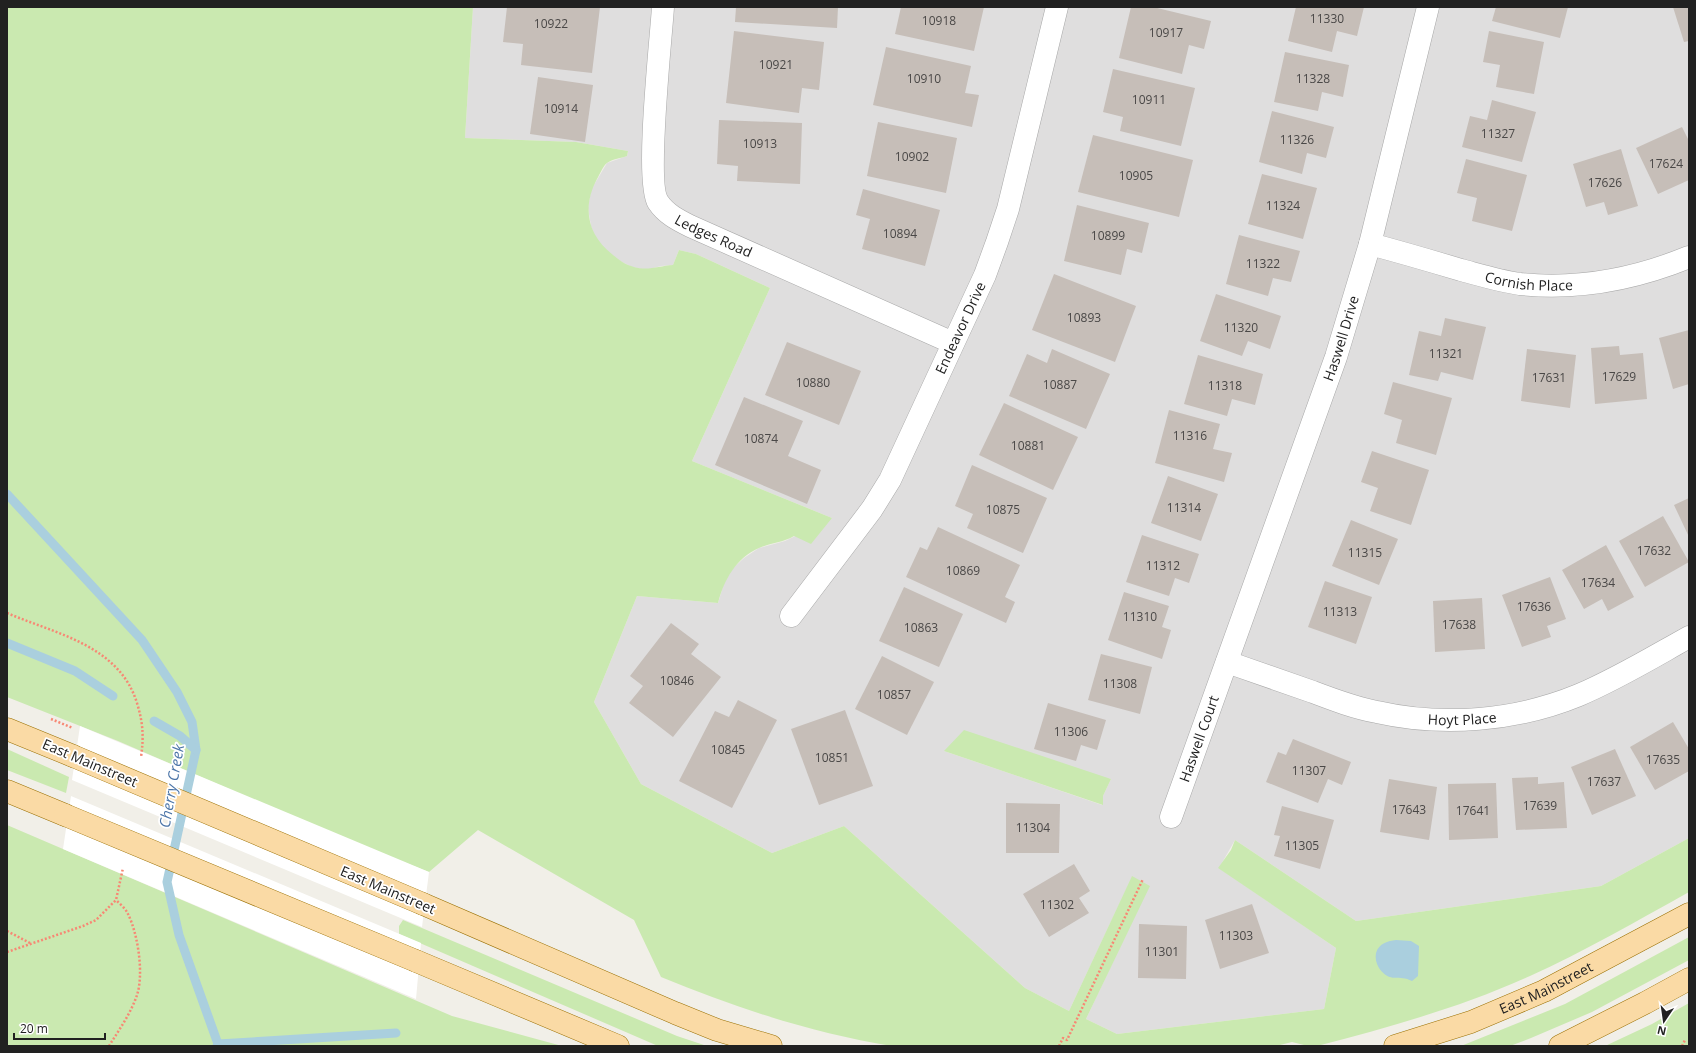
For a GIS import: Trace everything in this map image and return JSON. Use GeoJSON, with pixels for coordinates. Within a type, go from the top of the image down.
{"type":"FeatureCollection","features":[{"type":"Feature","properties":{"kind":"main road","name":"East Mainstreet"},"geometry":{"type":"LineString","coordinates":[[7,729],[423,904],[682,1016],[717,1030],[771,1046]]}},
{"type":"Feature","properties":{"kind":"main road"},"geometry":{"type":"LineString","coordinates":[[7,791],[618,1046]]}},
{"type":"Feature","properties":{"kind":"main road","name":"East Mainstreet"},"geometry":{"type":"LineString","coordinates":[[1395,1046],[1471,1022],[1544,991],[1689,914]]}},
{"type":"Feature","properties":{"kind":"main road"},"geometry":{"type":"LineString","coordinates":[[1560,1046],[1689,979]]}},
{"type":"Feature","properties":{"kind":"street","name":"Ledges Road"},"geometry":{"type":"LineString","coordinates":[[663,7],[653,153],[653,181],[657,202],[672,216],[690,226],[953,343]]}},
{"type":"Feature","properties":{"kind":"street","name":"Endeavor Drive"},"geometry":{"type":"LineString","coordinates":[[791,616],[872,509],[890,480],[985,275],[1008,209],[1057,7]]}},
{"type":"Feature","properties":{"kind":"street","name":"Haswell Drive"},"geometry":{"type":"LineString","coordinates":[[1227,662],[1336,357],[1370,244],[1428,7]]}},
{"type":"Feature","properties":{"kind":"street","name":"Cornish Place"},"geometry":{"type":"LineString","coordinates":[[1370,244],[1519,284],[1552,286],[1608,282],[1667,266],[1689,257]]}},
{"type":"Feature","properties":{"kind":"street","name":"Hoyt Place"},"geometry":{"type":"LineString","coordinates":[[1227,662],[1377,713],[1433,721],[1459,720],[1520,713],[1551,705],[1580,695],[1689,637]]}},
{"type":"Feature","properties":{"kind":"street","name":"Haswell Court"},"geometry":{"type":"LineString","coordinates":[[1171,817],[1227,662]]}},
{"type":"Feature","properties":{"kind":"path"},"geometry":{"type":"LineString","coordinates":[[7,612],[70,637]]}},
{"type":"Feature","properties":{"kind":"path"},"geometry":{"type":"LineString","coordinates":[[1059,1046],[1063,1038],[1067,1040],[1143,879]]}},
{"type":"Feature","properties":{"kind":"path"},"geometry":{"type":"LineString","coordinates":[[109,1046],[128,1014],[137,995],[140,979],[137,945],[128,913],[116,900]]}},
{"type":"Feature","properties":{"kind":"path"},"geometry":{"type":"LineString","coordinates":[[7,931],[31,943]]}},
{"type":"Feature","properties":{"kind":"path"},"geometry":{"type":"LineString","coordinates":[[1682,1046],[1685,1040]]}},
{"type":"Feature","properties":{"kind":"shaded area"},"geometry":{"type":"Polygon","coordinates":[[[473,7],[1689,7],[1689,838],[1601,886],[1356,921],[1235,840],[1219,868],[1336,948],[1324,1009],[1117,1034],[1086,1019],[1149,886],[1132,877],[1069,1011],[1025,988],[844,826],[772,853],[641,784],[594,702],[637,596],[718,603],[724,583],[731,570],[744,558],[759,548],[785,541],[832,518],[692,461],[770,288],[696,254],[679,250],[673,265],[661,266],[646,270],[632,267],[618,260],[603,248],[595,237],[591,226],[588,208],[591,190],[607,163],[627,156],[628,151],[576,142],[465,138],[473,7]],[[944,751],[1102,805],[1103,796],[1111,779],[944,751]]]}},
{"type":"Feature","properties":{"kind":"green space"},"geometry":{"type":"Polygon","coordinates":[[[7,7],[473,7],[465,138],[576,142],[628,151],[627,156],[612,160],[604,166],[592,189],[589,210],[590,220],[597,239],[604,247],[625,264],[644,269],[673,265],[679,250],[696,254],[770,288],[692,461],[832,518],[811,544],[794,536],[751,552],[732,571],[724,586],[718,603],[637,596],[594,702],[641,784],[772,853],[844,826],[1025,988],[1069,1011],[1132,876],[1150,886],[1086,1019],[1117,1034],[1324,1009],[1336,948],[1218,868],[1231,850],[1235,840],[1356,921],[1601,886],[1689,838],[1689,892],[1611,936],[1530,976],[1504,987],[1425,1016],[1317,1046],[1308,1046],[1292,1042],[1276,1046],[892,1046],[862,1041],[804,1027],[717,999],[661,977],[634,920],[478,830],[429,872],[335,835],[118,741],[7,697],[7,7]]]}},
{"type":"Feature","properties":{"kind":"green space"},"geometry":{"type":"Polygon","coordinates":[[[964,730],[1111,779],[1103,796],[1103,805],[944,751],[964,730]]]}},
{"type":"Feature","properties":{"kind":"green space"},"geometry":{"type":"Polygon","coordinates":[[[7,749],[69,777],[66,793],[7,770],[7,749]]]}},
{"type":"Feature","properties":{"kind":"green space"},"geometry":{"type":"Polygon","coordinates":[[[7,825],[452,1016],[562,1046],[7,1046],[7,825]]]}},
{"type":"Feature","properties":{"kind":"green space"},"geometry":{"type":"Polygon","coordinates":[[[403,920],[677,1036],[707,1046],[658,1046],[399,934],[399,926],[403,920]]]}},
{"type":"Feature","properties":{"kind":"green space"},"geometry":{"type":"Polygon","coordinates":[[[1689,937],[1689,960],[1592,1012],[1510,1046],[1461,1046],[1565,1004],[1689,937]]]}},
{"type":"Feature","properties":{"kind":"green space"},"geometry":{"type":"Polygon","coordinates":[[[1689,1003],[1689,1046],[1605,1046],[1652,1024],[1689,1003]]]}},
{"type":"Feature","properties":{"kind":"water"},"geometry":{"type":"Polygon","coordinates":[[[1396,940],[1411,941],[1419,946],[1418,976],[1412,981],[1387,976],[1377,964],[1376,953],[1379,947],[1387,942],[1396,940]]]}},
{"type":"Feature","properties":{"kind":"pier"},"geometry":{"type":"Polygon","coordinates":[[[80,726],[429,872],[422,927],[72,780],[80,726]]]}},
{"type":"Feature","properties":{"kind":"pier"},"geometry":{"type":"Polygon","coordinates":[[[71,796],[421,943],[416,999],[63,849],[71,796]]]}},
{"type":"Feature","properties":{"kind":"building"},"geometry":{"type":"Polygon","coordinates":[[[507,7],[600,7],[592,73],[521,65],[523,44],[503,42],[507,7]]]}},
{"type":"Feature","properties":{"kind":"building"},"geometry":{"type":"Polygon","coordinates":[[[736,7],[838,7],[837,28],[735,22],[736,7]]]}},
{"type":"Feature","properties":{"kind":"building"},"geometry":{"type":"Polygon","coordinates":[[[901,7],[984,7],[974,51],[895,34],[901,7]]]}},
{"type":"Feature","properties":{"kind":"building"},"geometry":{"type":"Polygon","coordinates":[[[1131,7],[1153,7],[1211,21],[1204,49],[1189,45],[1182,74],[1119,58],[1131,7]]]}},
{"type":"Feature","properties":{"kind":"building"},"geometry":{"type":"Polygon","coordinates":[[[1296,7],[1364,7],[1357,36],[1337,31],[1332,52],[1288,41],[1296,7]]]}},
{"type":"Feature","properties":{"kind":"building"},"geometry":{"type":"Polygon","coordinates":[[[1496,7],[1568,7],[1560,38],[1492,21],[1496,7]]]}},
{"type":"Feature","properties":{"kind":"building"},"geometry":{"type":"Polygon","coordinates":[[[1673,7],[1689,7],[1689,41],[1684,42],[1673,7]]]}},
{"type":"Feature","properties":{"kind":"building"},"geometry":{"type":"Polygon","coordinates":[[[734,31],[824,42],[819,90],[802,88],[799,113],[726,103],[734,31]]]}},
{"type":"Feature","properties":{"kind":"building"},"geometry":{"type":"Polygon","coordinates":[[[1489,31],[1544,42],[1534,94],[1496,87],[1500,65],[1483,62],[1489,31]]]}},
{"type":"Feature","properties":{"kind":"building"},"geometry":{"type":"Polygon","coordinates":[[[886,47],[971,66],[965,93],[979,95],[972,127],[873,105],[886,47]]]}},
{"type":"Feature","properties":{"kind":"building"},"geometry":{"type":"Polygon","coordinates":[[[1285,52],[1349,65],[1343,97],[1322,92],[1318,111],[1274,102],[1285,52]]]}},
{"type":"Feature","properties":{"kind":"building"},"geometry":{"type":"Polygon","coordinates":[[[1113,69],[1195,88],[1181,146],[1120,131],[1123,117],[1103,112],[1113,69]]]}},
{"type":"Feature","properties":{"kind":"building"},"geometry":{"type":"Polygon","coordinates":[[[538,77],[593,85],[585,142],[530,134],[538,77]]]}},
{"type":"Feature","properties":{"kind":"building"},"geometry":{"type":"Polygon","coordinates":[[[1492,100],[1536,112],[1522,162],[1462,147],[1470,116],[1487,120],[1492,100]]]}},
{"type":"Feature","properties":{"kind":"building"},"geometry":{"type":"Polygon","coordinates":[[[1272,111],[1334,127],[1326,158],[1307,153],[1302,174],[1259,162],[1272,111]]]}},
{"type":"Feature","properties":{"kind":"building"},"geometry":{"type":"Polygon","coordinates":[[[719,120],[802,123],[800,184],[737,181],[738,166],[717,164],[719,120]]]}},
{"type":"Feature","properties":{"kind":"building"},"geometry":{"type":"Polygon","coordinates":[[[878,122],[957,138],[946,193],[867,176],[878,122]]]}},
{"type":"Feature","properties":{"kind":"building"},"geometry":{"type":"Polygon","coordinates":[[[1682,127],[1689,141],[1689,180],[1658,194],[1636,148],[1682,127]]]}},
{"type":"Feature","properties":{"kind":"building"},"geometry":{"type":"Polygon","coordinates":[[[1093,135],[1193,160],[1179,217],[1078,192],[1093,135]]]}},
{"type":"Feature","properties":{"kind":"building"},"geometry":{"type":"Polygon","coordinates":[[[1621,149],[1638,206],[1608,215],[1604,202],[1586,207],[1573,164],[1621,149]]]}},
{"type":"Feature","properties":{"kind":"building"},"geometry":{"type":"Polygon","coordinates":[[[1466,159],[1527,175],[1512,231],[1472,221],[1477,198],[1457,193],[1466,159]]]}},
{"type":"Feature","properties":{"kind":"building"},"geometry":{"type":"Polygon","coordinates":[[[1262,174],[1317,188],[1303,239],[1248,224],[1262,174]]]}},
{"type":"Feature","properties":{"kind":"building"},"geometry":{"type":"Polygon","coordinates":[[[863,189],[940,210],[925,266],[862,249],[870,219],[856,215],[863,189]]]}},
{"type":"Feature","properties":{"kind":"building"},"geometry":{"type":"Polygon","coordinates":[[[1077,205],[1149,223],[1142,253],[1127,249],[1121,275],[1064,261],[1077,205]]]}},
{"type":"Feature","properties":{"kind":"building"},"geometry":{"type":"Polygon","coordinates":[[[1239,235],[1300,251],[1291,282],[1273,278],[1268,296],[1226,284],[1239,235]]]}},
{"type":"Feature","properties":{"kind":"building"},"geometry":{"type":"Polygon","coordinates":[[[1054,274],[1136,306],[1115,362],[1032,330],[1054,274]]]}},
{"type":"Feature","properties":{"kind":"building"},"geometry":{"type":"Polygon","coordinates":[[[1216,294],[1281,316],[1270,349],[1248,341],[1242,356],[1200,341],[1216,294]]]}},
{"type":"Feature","properties":{"kind":"building"},"geometry":{"type":"Polygon","coordinates":[[[1445,318],[1486,327],[1473,380],[1441,372],[1438,381],[1409,375],[1419,331],[1441,336],[1445,318]]]}},
{"type":"Feature","properties":{"kind":"building"},"geometry":{"type":"Polygon","coordinates":[[[1689,330],[1689,384],[1673,389],[1659,338],[1689,330]]]}},
{"type":"Feature","properties":{"kind":"building"},"geometry":{"type":"Polygon","coordinates":[[[787,342],[861,371],[839,425],[765,395],[787,342]]]}},
{"type":"Feature","properties":{"kind":"building"},"geometry":{"type":"Polygon","coordinates":[[[1619,346],[1620,355],[1643,353],[1647,399],[1595,404],[1591,348],[1619,346]]]}},
{"type":"Feature","properties":{"kind":"building"},"geometry":{"type":"Polygon","coordinates":[[[1052,349],[1110,374],[1086,429],[1009,396],[1027,354],[1047,363],[1052,349]]]}},
{"type":"Feature","properties":{"kind":"building"},"geometry":{"type":"Polygon","coordinates":[[[1527,349],[1576,355],[1570,408],[1521,401],[1527,349]]]}},
{"type":"Feature","properties":{"kind":"building"},"geometry":{"type":"Polygon","coordinates":[[[1198,355],[1263,374],[1255,405],[1232,399],[1227,416],[1184,404],[1198,355]]]}},
{"type":"Feature","properties":{"kind":"building"},"geometry":{"type":"Polygon","coordinates":[[[1393,382],[1452,398],[1436,455],[1396,443],[1402,420],[1384,414],[1393,382]]]}},
{"type":"Feature","properties":{"kind":"building"},"geometry":{"type":"Polygon","coordinates":[[[744,397],[803,421],[788,456],[821,470],[807,504],[715,465],[744,397]]]}},
{"type":"Feature","properties":{"kind":"building"},"geometry":{"type":"Polygon","coordinates":[[[1004,403],[1078,437],[1053,490],[979,455],[1004,403]]]}},
{"type":"Feature","properties":{"kind":"building"},"geometry":{"type":"Polygon","coordinates":[[[1169,410],[1220,424],[1213,449],[1232,453],[1224,482],[1155,463],[1169,410]]]}},
{"type":"Feature","properties":{"kind":"building"},"geometry":{"type":"Polygon","coordinates":[[[1372,451],[1429,470],[1411,525],[1370,511],[1378,488],[1361,482],[1372,451]]]}},
{"type":"Feature","properties":{"kind":"building"},"geometry":{"type":"Polygon","coordinates":[[[972,465],[1047,498],[1023,553],[967,528],[973,514],[955,506],[972,465]]]}},
{"type":"Feature","properties":{"kind":"building"},"geometry":{"type":"Polygon","coordinates":[[[1168,476],[1218,494],[1201,541],[1151,523],[1168,476]]]}},
{"type":"Feature","properties":{"kind":"building"},"geometry":{"type":"Polygon","coordinates":[[[1689,498],[1689,537],[1674,505],[1689,498]]]}},
{"type":"Feature","properties":{"kind":"building"},"geometry":{"type":"Polygon","coordinates":[[[1663,516],[1689,562],[1645,587],[1619,541],[1663,516]]]}},
{"type":"Feature","properties":{"kind":"building"},"geometry":{"type":"Polygon","coordinates":[[[1351,520],[1398,539],[1379,585],[1332,566],[1351,520]]]}},
{"type":"Feature","properties":{"kind":"building"},"geometry":{"type":"Polygon","coordinates":[[[938,527],[1020,565],[1005,597],[1015,602],[1006,623],[906,577],[920,547],[927,550],[938,527]]]}},
{"type":"Feature","properties":{"kind":"building"},"geometry":{"type":"Polygon","coordinates":[[[1142,535],[1199,554],[1189,583],[1175,578],[1169,596],[1126,582],[1142,535]]]}},
{"type":"Feature","properties":{"kind":"building"},"geometry":{"type":"Polygon","coordinates":[[[1606,545],[1634,597],[1608,611],[1602,599],[1584,609],[1562,570],[1606,545]]]}},
{"type":"Feature","properties":{"kind":"building"},"geometry":{"type":"Polygon","coordinates":[[[1550,577],[1566,619],[1547,626],[1551,637],[1522,647],[1502,595],[1550,577]]]}},
{"type":"Feature","properties":{"kind":"building"},"geometry":{"type":"Polygon","coordinates":[[[1325,581],[1372,597],[1356,644],[1308,627],[1325,581]]]}},
{"type":"Feature","properties":{"kind":"building"},"geometry":{"type":"Polygon","coordinates":[[[904,587],[963,614],[939,667],[879,641],[904,587]]]}},
{"type":"Feature","properties":{"kind":"building"},"geometry":{"type":"Polygon","coordinates":[[[1124,592],[1169,606],[1162,627],[1171,630],[1162,659],[1108,640],[1124,592]]]}},
{"type":"Feature","properties":{"kind":"building"},"geometry":{"type":"Polygon","coordinates":[[[1482,598],[1485,649],[1435,652],[1433,601],[1482,598]]]}},
{"type":"Feature","properties":{"kind":"building"},"geometry":{"type":"Polygon","coordinates":[[[671,623],[699,644],[691,654],[721,677],[673,737],[629,703],[643,686],[630,676],[671,623]]]}},
{"type":"Feature","properties":{"kind":"building"},"geometry":{"type":"Polygon","coordinates":[[[1101,654],[1152,667],[1140,714],[1088,700],[1101,654]]]}},
{"type":"Feature","properties":{"kind":"building"},"geometry":{"type":"Polygon","coordinates":[[[882,656],[934,682],[907,735],[855,709],[882,656]]]}},
{"type":"Feature","properties":{"kind":"building"},"geometry":{"type":"Polygon","coordinates":[[[738,700],[777,720],[732,808],[679,781],[715,711],[729,717],[738,700]]]}},
{"type":"Feature","properties":{"kind":"building"},"geometry":{"type":"Polygon","coordinates":[[[1048,703],[1106,720],[1097,750],[1081,745],[1076,761],[1034,749],[1048,703]]]}},
{"type":"Feature","properties":{"kind":"building"},"geometry":{"type":"Polygon","coordinates":[[[845,710],[873,786],[819,805],[791,729],[845,710]]]}},
{"type":"Feature","properties":{"kind":"building"},"geometry":{"type":"Polygon","coordinates":[[[1673,722],[1689,749],[1689,771],[1655,790],[1630,747],[1673,722]]]}},
{"type":"Feature","properties":{"kind":"building"},"geometry":{"type":"Polygon","coordinates":[[[1293,739],[1351,762],[1342,785],[1328,779],[1318,803],[1266,782],[1278,752],[1286,755],[1293,739]]]}},
{"type":"Feature","properties":{"kind":"building"},"geometry":{"type":"Polygon","coordinates":[[[1615,749],[1636,796],[1592,815],[1571,767],[1615,749]]]}},
{"type":"Feature","properties":{"kind":"building"},"geometry":{"type":"Polygon","coordinates":[[[1538,777],[1538,784],[1564,782],[1567,828],[1516,830],[1512,778],[1538,777]]]}},
{"type":"Feature","properties":{"kind":"building"},"geometry":{"type":"Polygon","coordinates":[[[1389,779],[1437,787],[1429,840],[1380,832],[1389,779]]]}},
{"type":"Feature","properties":{"kind":"building"},"geometry":{"type":"Polygon","coordinates":[[[1496,783],[1498,838],[1449,840],[1448,784],[1496,783]]]}},
{"type":"Feature","properties":{"kind":"building"},"geometry":{"type":"Polygon","coordinates":[[[1006,803],[1060,804],[1059,853],[1006,853],[1006,803]]]}},
{"type":"Feature","properties":{"kind":"building"},"geometry":{"type":"Polygon","coordinates":[[[1282,806],[1334,820],[1320,869],[1274,856],[1280,836],[1274,835],[1282,806]]]}},
{"type":"Feature","properties":{"kind":"building"},"geometry":{"type":"Polygon","coordinates":[[[1074,864],[1090,891],[1079,898],[1089,913],[1049,937],[1023,894],[1074,864]]]}},
{"type":"Feature","properties":{"kind":"building"},"geometry":{"type":"Polygon","coordinates":[[[1252,904],[1269,953],[1220,969],[1205,920],[1252,904]]]}},
{"type":"Feature","properties":{"kind":"building"},"geometry":{"type":"Polygon","coordinates":[[[1139,924],[1187,926],[1186,979],[1138,978],[1139,924]]]}},
{"type":"Feature","properties":{"kind":"waterway","name":"Cherry Creek"},"geometry":{"type":"LineString","coordinates":[[7,494],[142,640],[177,692],[192,722],[196,750],[167,882],[179,935],[218,1044],[217,1046]]}},
{"type":"Feature","properties":{"kind":"waterway"},"geometry":{"type":"LineString","coordinates":[[7,643],[75,671],[113,696]]}},
{"type":"Feature","properties":{"kind":"waterway"},"geometry":{"type":"LineString","coordinates":[[154,721],[180,736],[196,750]]}},
{"type":"Feature","properties":{"kind":"waterway"},"geometry":{"type":"LineString","coordinates":[[218,1044],[396,1033]]}}]}
